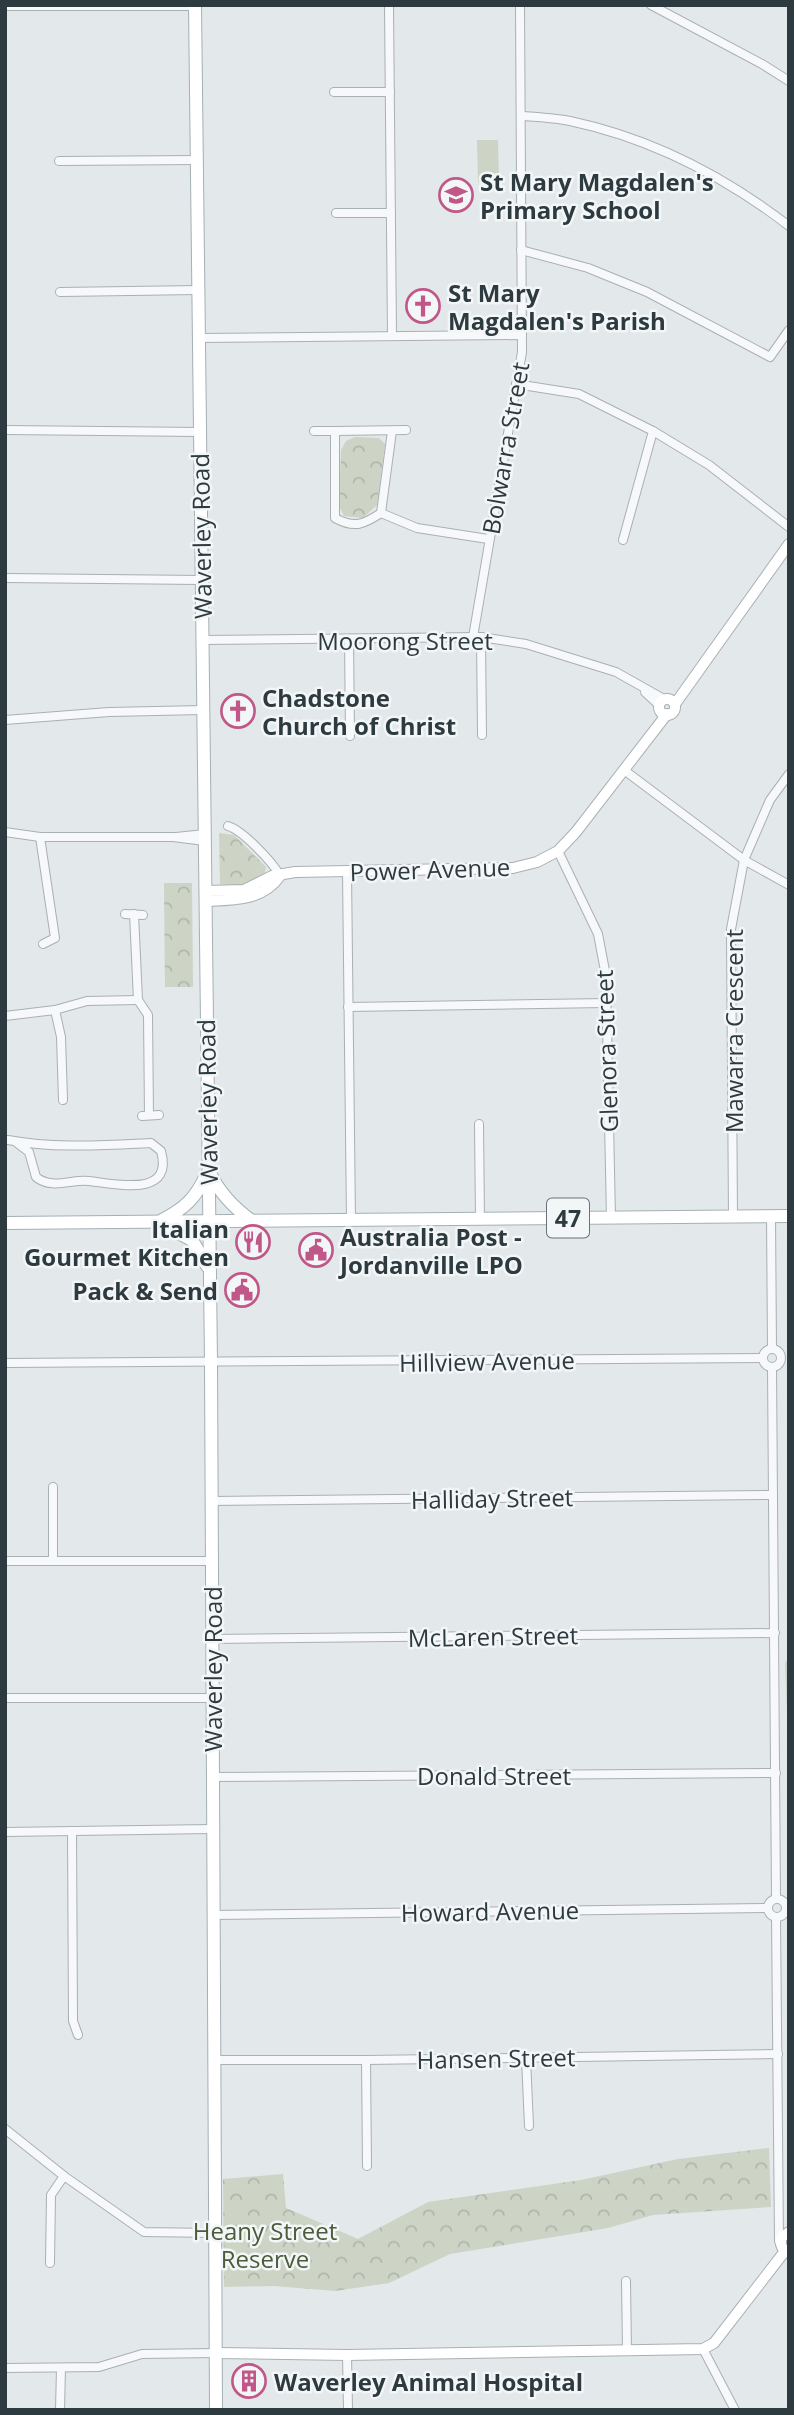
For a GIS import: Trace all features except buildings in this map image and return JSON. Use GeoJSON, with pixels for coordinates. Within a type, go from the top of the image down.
{"type":"FeatureCollection","features":[{"type":"Feature","properties":{"kind":"main road","name":"Waverley Road"},"geometry":{"type":"LineString","coordinates":[[195,6],[211,1363],[216,2410]]}},
{"type":"Feature","properties":{"kind":"main road"},"geometry":{"type":"LineString","coordinates":[[208,1170],[217,1188],[252,1222]]}},
{"type":"Feature","properties":{"kind":"main road"},"geometry":{"type":"LineString","coordinates":[[158,1222],[190,1203],[199,1191],[208,1170]]}},
{"type":"Feature","properties":{"kind":"main road","name":"47"},"geometry":{"type":"LineString","coordinates":[[5,1223],[789,1216]]}},
{"type":"Feature","properties":{"kind":"main road"},"geometry":{"type":"LineString","coordinates":[[158,1222],[179,1231],[192,1241],[209,1269]]}},
{"type":"Feature","properties":{"kind":"street"},"geometry":{"type":"LineString","coordinates":[[389,5],[392,336]]}},
{"type":"Feature","properties":{"kind":"street","name":"Bolwarra Street"},"geometry":{"type":"LineString","coordinates":[[482,735],[477,637],[488,539],[516,384],[522,335],[520,5]]}},
{"type":"Feature","properties":{"kind":"street"},"geometry":{"type":"LineString","coordinates":[[651,5],[789,81]]}},
{"type":"Feature","properties":{"kind":"street"},"geometry":{"type":"LineString","coordinates":[[5,6],[195,6]]}},
{"type":"Feature","properties":{"kind":"street"},"geometry":{"type":"LineString","coordinates":[[334,92],[390,92]]}},
{"type":"Feature","properties":{"kind":"street"},"geometry":{"type":"LineString","coordinates":[[521,116],[569,121],[621,135],[668,153],[720,179],[789,226]]}},
{"type":"Feature","properties":{"kind":"street"},"geometry":{"type":"LineString","coordinates":[[59,161],[197,160]]}},
{"type":"Feature","properties":{"kind":"street"},"geometry":{"type":"LineString","coordinates":[[336,213],[391,213]]}},
{"type":"Feature","properties":{"kind":"street"},"geometry":{"type":"LineString","coordinates":[[521,250],[588,268],[647,292],[769,357],[789,330]]}},
{"type":"Feature","properties":{"kind":"street"},"geometry":{"type":"LineString","coordinates":[[60,292],[198,290]]}},
{"type":"Feature","properties":{"kind":"street"},"geometry":{"type":"LineString","coordinates":[[199,338],[522,335]]}},
{"type":"Feature","properties":{"kind":"street"},"geometry":{"type":"LineString","coordinates":[[516,384],[579,394],[653,431],[709,464],[789,527]]}},
{"type":"Feature","properties":{"kind":"street"},"geometry":{"type":"LineString","coordinates":[[5,430],[200,432]]}},
{"type":"Feature","properties":{"kind":"street"},"geometry":{"type":"LineString","coordinates":[[314,430],[406,430]]}},
{"type":"Feature","properties":{"kind":"street"},"geometry":{"type":"LineString","coordinates":[[335,431],[335,518],[345,523],[364,524],[381,513],[392,431]]}},
{"type":"Feature","properties":{"kind":"street"},"geometry":{"type":"LineString","coordinates":[[623,540],[653,431]]}},
{"type":"Feature","properties":{"kind":"street"},"geometry":{"type":"LineString","coordinates":[[381,513],[417,528],[488,539]]}},
{"type":"Feature","properties":{"kind":"street","name":"Power Avenue"},"geometry":{"type":"LineString","coordinates":[[206,896],[244,890],[272,876],[295,872],[513,868],[537,863],[558,851],[624,770],[647,738],[665,705],[690,680],[789,544]]}},
{"type":"Feature","properties":{"kind":"street"},"geometry":{"type":"LineString","coordinates":[[5,578],[201,580]]}},
{"type":"Feature","properties":{"kind":"street","name":"Moorong Street"},"geometry":{"type":"LineString","coordinates":[[202,640],[477,637],[526,644],[616,672],[665,705]]}},
{"type":"Feature","properties":{"kind":"street"},"geometry":{"type":"LineString","coordinates":[[349,639],[350,736]]}},
{"type":"Feature","properties":{"kind":"street"},"geometry":{"type":"LineString","coordinates":[[5,720],[109,712],[203,710]]}},
{"type":"Feature","properties":{"kind":"street"},"geometry":{"type":"LineString","coordinates":[[624,770],[744,860],[789,886]]}},
{"type":"Feature","properties":{"kind":"street","name":"Mawarra Crescent"},"geometry":{"type":"LineString","coordinates":[[733,1217],[731,929],[744,860],[770,800],[789,774]]}},
{"type":"Feature","properties":{"kind":"street"},"geometry":{"type":"LineString","coordinates":[[228,825],[237,830],[273,864],[280,876]]}},
{"type":"Feature","properties":{"kind":"street"},"geometry":{"type":"LineString","coordinates":[[5,832],[40,837],[205,838]]}},
{"type":"Feature","properties":{"kind":"street"},"geometry":{"type":"LineString","coordinates":[[40,837],[55,937],[43,944]]}},
{"type":"Feature","properties":{"kind":"street","name":"Glenora Street"},"geometry":{"type":"LineString","coordinates":[[558,851],[598,934],[606,976],[611,1218]]}},
{"type":"Feature","properties":{"kind":"street"},"geometry":{"type":"LineString","coordinates":[[347,872],[351,1220]]}},
{"type":"Feature","properties":{"kind":"street"},"geometry":{"type":"LineString","coordinates":[[134,914],[138,1000],[148,1015],[146,1116],[159,1115]]}},
{"type":"Feature","properties":{"kind":"street"},"geometry":{"type":"LineString","coordinates":[[5,1016],[55,1010],[87,1001],[138,1000]]}},
{"type":"Feature","properties":{"kind":"street"},"geometry":{"type":"LineString","coordinates":[[348,1007],[606,1003]]}},
{"type":"Feature","properties":{"kind":"street"},"geometry":{"type":"LineString","coordinates":[[55,1010],[61,1037],[63,1100]]}},
{"type":"Feature","properties":{"kind":"street"},"geometry":{"type":"LineString","coordinates":[[479,1124],[480,1219]]}},
{"type":"Feature","properties":{"kind":"street"},"geometry":{"type":"LineString","coordinates":[[5,1140],[39,1146],[87,1147],[151,1143],[162,1151],[164,1170],[159,1178],[146,1184],[114,1185],[87,1181],[49,1184],[36,1177],[29,1152],[16,1142]]}},
{"type":"Feature","properties":{"kind":"street"},"geometry":{"type":"LineString","coordinates":[[771,1216],[772,1349]]}},
{"type":"Feature","properties":{"kind":"street"},"geometry":{"type":"LineString","coordinates":[[772,1349],[785,1358],[772,1367],[766,1365],[763,1358],[765,1352],[772,1349]]}},
{"type":"Feature","properties":{"kind":"street","name":"Hillview Avenue"},"geometry":{"type":"LineString","coordinates":[[5,1363],[763,1358]]}},
{"type":"Feature","properties":{"kind":"street"},"geometry":{"type":"LineString","coordinates":[[772,1367],[776,1899]]}},
{"type":"Feature","properties":{"kind":"street"},"geometry":{"type":"LineString","coordinates":[[53,1487],[54,1560]]}},
{"type":"Feature","properties":{"kind":"street","name":"Halliday Street"},"geometry":{"type":"LineString","coordinates":[[212,1501],[773,1495]]}},
{"type":"Feature","properties":{"kind":"street"},"geometry":{"type":"LineString","coordinates":[[5,1561],[212,1561]]}},
{"type":"Feature","properties":{"kind":"street","name":"McLaren Street"},"geometry":{"type":"LineString","coordinates":[[211,1639],[775,1633]]}},
{"type":"Feature","properties":{"kind":"street"},"geometry":{"type":"LineString","coordinates":[[5,1698],[212,1698]]}},
{"type":"Feature","properties":{"kind":"street","name":"Donald Street"},"geometry":{"type":"LineString","coordinates":[[212,1777],[776,1773]]}},
{"type":"Feature","properties":{"kind":"street"},"geometry":{"type":"LineString","coordinates":[[5,1832],[212,1829]]}},
{"type":"Feature","properties":{"kind":"street"},"geometry":{"type":"LineString","coordinates":[[72,1830],[73,2021],[78,2035]]}},
{"type":"Feature","properties":{"kind":"street"},"geometry":{"type":"LineString","coordinates":[[776,1899],[782,1900],[787,1908],[783,1914],[776,1917],[770,1914],[767,1908],[769,1902],[776,1899]]}},
{"type":"Feature","properties":{"kind":"street","name":"Howard Avenue"},"geometry":{"type":"LineString","coordinates":[[212,1915],[767,1908]]}},
{"type":"Feature","properties":{"kind":"street"},"geometry":{"type":"LineString","coordinates":[[776,1917],[778,2238],[785,2249]]}},
{"type":"Feature","properties":{"kind":"street","name":"Hansen Street"},"geometry":{"type":"LineString","coordinates":[[213,2060],[778,2054]]}},
{"type":"Feature","properties":{"kind":"street"},"geometry":{"type":"LineString","coordinates":[[526,2058],[529,2126]]}},
{"type":"Feature","properties":{"kind":"street"},"geometry":{"type":"LineString","coordinates":[[366,2060],[367,2166]]}},
{"type":"Feature","properties":{"kind":"street"},"geometry":{"type":"LineString","coordinates":[[5,2130],[64,2176],[144,2232],[214,2233]]}},
{"type":"Feature","properties":{"kind":"street"},"geometry":{"type":"LineString","coordinates":[[50,2263],[51,2195],[64,2176]]}},
{"type":"Feature","properties":{"kind":"street"},"geometry":{"type":"LineString","coordinates":[[779,2211],[789,2231],[782,2237],[785,2249]]}},
{"type":"Feature","properties":{"kind":"street"},"geometry":{"type":"LineString","coordinates":[[5,2368],[99,2367],[142,2354],[347,2355],[703,2348],[714,2343],[785,2249]]}},
{"type":"Feature","properties":{"kind":"street"},"geometry":{"type":"LineString","coordinates":[[626,2281],[627,2350]]}},
{"type":"Feature","properties":{"kind":"street"},"geometry":{"type":"LineString","coordinates":[[703,2348],[735,2410]]}},
{"type":"Feature","properties":{"kind":"street"},"geometry":{"type":"LineString","coordinates":[[347,2355],[348,2410]]}},
{"type":"Feature","properties":{"kind":"street"},"geometry":{"type":"LineString","coordinates":[[60,2410],[61,2368]]}},
{"type":"Feature","properties":{"kind":"green space"},"geometry":{"type":"Polygon","coordinates":[[[477,140],[498,140],[499,182],[478,182],[477,140]]]}},
{"type":"Feature","properties":{"kind":"green space"},"geometry":{"type":"Polygon","coordinates":[[[355,437],[379,438],[385,444],[377,505],[363,518],[344,516],[339,506],[341,450],[346,441],[355,437]]]}},
{"type":"Feature","properties":{"kind":"green space"},"geometry":{"type":"Polygon","coordinates":[[[219,833],[234,835],[266,867],[264,877],[243,887],[220,884],[219,833]]]}},
{"type":"Feature","properties":{"kind":"green space"},"geometry":{"type":"Polygon","coordinates":[[[164,883],[192,883],[193,987],[165,987],[164,883]]]}},
{"type":"Feature","properties":{"kind":"green space"},"geometry":{"type":"Polygon","coordinates":[[[789,1660],[789,1761],[785,1662],[789,1660]]]}},
{"type":"Feature","properties":{"kind":"green space","name":"Heany Street Reserve"},"geometry":{"type":"Polygon","coordinates":[[[769,2148],[771,2207],[653,2215],[608,2228],[450,2254],[389,2283],[335,2291],[274,2286],[224,2287],[223,2179],[283,2174],[286,2208],[358,2239],[428,2202],[581,2180],[678,2159],[769,2148]]]}},
{"type":"Feature","properties":{"kind":"place","name":"St Mary Magdalen's Primary School"},"geometry":{"type":"Point","coordinates":[456,195]}},
{"type":"Feature","properties":{"kind":"place","name":"St Mary Magdalen's Parish"},"geometry":{"type":"Point","coordinates":[423,306]}},
{"type":"Feature","properties":{"kind":"place","name":"Chadstone Church of Christ"},"geometry":{"type":"Point","coordinates":[238,711]}},
{"type":"Feature","properties":{"kind":"place","name":"Italian Gourmet Kitchen"},"geometry":{"type":"Point","coordinates":[253,1242]}},
{"type":"Feature","properties":{"kind":"place","name":"Australia Post - Jordanville LPO"},"geometry":{"type":"Point","coordinates":[316,1250]}},
{"type":"Feature","properties":{"kind":"place","name":"Pack & Send"},"geometry":{"type":"Point","coordinates":[242,1290]}},
{"type":"Feature","properties":{"kind":"place","name":"Waverley Animal Hospital"},"geometry":{"type":"Point","coordinates":[249,2381]}}]}
